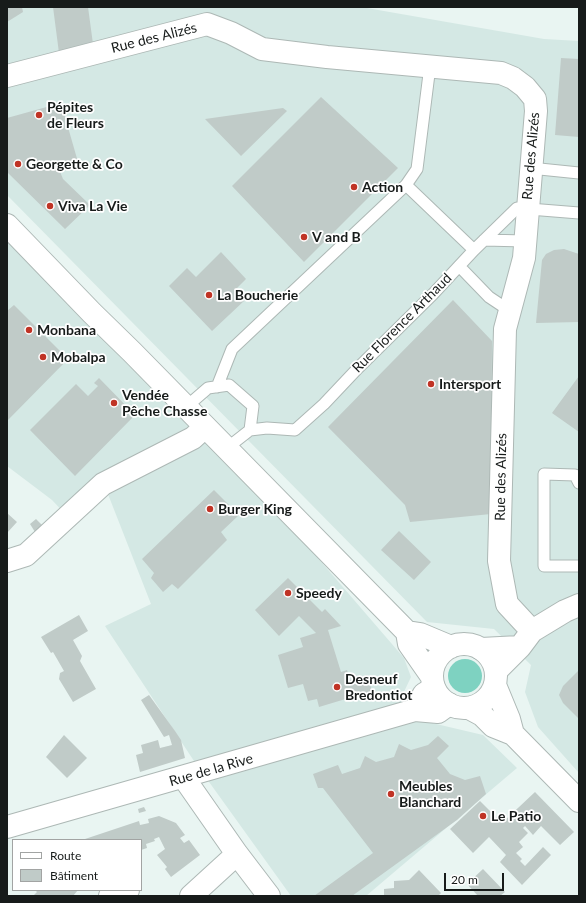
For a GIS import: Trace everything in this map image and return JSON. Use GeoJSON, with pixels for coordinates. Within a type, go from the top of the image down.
{"type":"FeatureCollection","features":[{"type":"Feature","properties":{"kind":"street","name":"Rue des Alizés"},"geometry":{"type":"LineString","coordinates":[[7,76],[207,24],[231,33],[262,49],[502,73],[513,78],[525,87],[535,99],[536,111],[530,168],[524,258],[505,329],[499,561],[507,604],[526,639]]}},
{"type":"Feature","properties":{"kind":"street"},"geometry":{"type":"LineString","coordinates":[[7,225],[92,313],[408,632],[420,634],[451,647]]}},
{"type":"Feature","properties":{"kind":"street"},"geometry":{"type":"LineString","coordinates":[[7,561],[26,556],[103,484],[193,438],[205,427]]}},
{"type":"Feature","properties":{"kind":"street"},"geometry":{"type":"LineString","coordinates":[[513,734],[495,678],[491,658],[481,649],[466,644],[451,647],[442,653],[436,661],[433,683],[424,694],[415,710],[438,712],[459,706],[484,702],[491,694],[495,678],[526,639],[565,610],[579,605]]}},
{"type":"Feature","properties":{"kind":"street"},"geometry":{"type":"LineString","coordinates":[[408,632],[409,644],[442,699],[482,715],[493,726],[513,734],[579,801]]}},
{"type":"Feature","properties":{"kind":"street"},"geometry":{"type":"LineString","coordinates":[[481,649],[526,639]]}},
{"type":"Feature","properties":{"kind":"street","name":"Rue de la Rive"},"geometry":{"type":"LineString","coordinates":[[7,827],[184,778],[415,710]]}},
{"type":"Feature","properties":{"kind":"street"},"geometry":{"type":"LineString","coordinates":[[184,778],[236,854],[269,896]]}},
{"type":"Feature","properties":{"kind":"street"},"geometry":{"type":"LineString","coordinates":[[191,896],[236,854]]}},
{"type":"Feature","properties":{"kind":"street"},"geometry":{"type":"LineString","coordinates":[[110,896],[112,894],[125,891]]}},
{"type":"Feature","properties":{"kind":"street"},"geometry":{"type":"LineString","coordinates":[[131,891],[142,896]]}},
{"type":"Feature","properties":{"kind":"lane"},"geometry":{"type":"LineString","coordinates":[[217,387],[232,349],[406,185],[417,169],[430,66]]}},
{"type":"Feature","properties":{"kind":"lane"},"geometry":{"type":"LineString","coordinates":[[530,168],[579,173]]}},
{"type":"Feature","properties":{"kind":"lane"},"geometry":{"type":"LineString","coordinates":[[406,185],[474,250]]}},
{"type":"Feature","properties":{"kind":"lane","name":"Rue Florence Arthaud"},"geometry":{"type":"LineString","coordinates":[[250,430],[267,428],[295,430],[324,404],[517,208],[527,209]]}},
{"type":"Feature","properties":{"kind":"lane"},"geometry":{"type":"LineString","coordinates":[[527,209],[579,213]]}},
{"type":"Feature","properties":{"kind":"lane"},"geometry":{"type":"LineString","coordinates":[[484,240],[525,241]]}},
{"type":"Feature","properties":{"kind":"lane"},"geometry":{"type":"LineString","coordinates":[[459,266],[489,297],[510,311]]}},
{"type":"Feature","properties":{"kind":"lane"},"geometry":{"type":"LineString","coordinates":[[186,407],[208,388],[229,385],[253,406],[250,430],[227,448]]}},
{"type":"Feature","properties":{"kind":"lane"},"geometry":{"type":"LineString","coordinates":[[579,483],[575,475],[544,474],[544,566],[579,566]]}},
{"type":"Feature","properties":{"kind":"shaded area"},"geometry":{"type":"Polygon","coordinates":[[[7,7],[361,7],[544,39],[579,41],[579,773],[538,727],[525,692],[531,665],[494,629],[427,622],[7,195],[7,7]]]}},
{"type":"Feature","properties":{"kind":"shaded area"},"geometry":{"type":"Polygon","coordinates":[[[7,225],[205,427],[404,658],[411,677],[402,696],[432,723],[483,735],[517,768],[366,896],[291,896],[194,761],[105,626],[151,604],[104,484],[68,517],[52,500],[7,466],[7,225]]]}},
{"type":"Feature","properties":{"kind":"green space"},"geometry":{"type":"Polygon","coordinates":[[[462,659],[468,659],[477,664],[481,670],[481,682],[477,688],[468,693],[462,693],[453,688],[448,679],[448,673],[453,664],[462,659]]]}},
{"type":"Feature","properties":{"kind":"building"},"geometry":{"type":"Polygon","coordinates":[[[7,7],[22,7],[23,12],[7,22],[7,7]]]}},
{"type":"Feature","properties":{"kind":"building"},"geometry":{"type":"Polygon","coordinates":[[[53,7],[88,7],[93,44],[59,53],[53,7]]]}},
{"type":"Feature","properties":{"kind":"building"},"geometry":{"type":"Polygon","coordinates":[[[561,58],[579,59],[579,137],[555,135],[561,58]]]}},
{"type":"Feature","properties":{"kind":"building"},"geometry":{"type":"Polygon","coordinates":[[[321,97],[398,168],[304,262],[232,186],[321,97]]]}},
{"type":"Feature","properties":{"kind":"building"},"geometry":{"type":"Polygon","coordinates":[[[61,103],[78,162],[59,169],[63,179],[90,205],[65,229],[7,172],[7,118],[61,103]]]}},
{"type":"Feature","properties":{"kind":"building"},"geometry":{"type":"Polygon","coordinates":[[[283,108],[287,111],[241,156],[205,119],[283,108]]]}},
{"type":"Feature","properties":{"kind":"building"},"geometry":{"type":"Polygon","coordinates":[[[564,249],[579,254],[579,322],[536,323],[542,260],[546,254],[554,250],[564,249]]]}},
{"type":"Feature","properties":{"kind":"building","name":"La Boucherie"},"geometry":{"type":"Polygon","coordinates":[[[221,252],[246,279],[235,290],[245,300],[212,331],[169,286],[187,268],[196,277],[221,252]]]}},
{"type":"Feature","properties":{"kind":"building","name":"Intersport"},"geometry":{"type":"Polygon","coordinates":[[[453,300],[492,341],[491,514],[410,522],[405,505],[328,427],[453,300]]]}},
{"type":"Feature","properties":{"kind":"building"},"geometry":{"type":"Polygon","coordinates":[[[14,305],[68,359],[7,421],[7,311],[14,305]]]}},
{"type":"Feature","properties":{"kind":"building"},"geometry":{"type":"Polygon","coordinates":[[[579,376],[579,432],[552,413],[579,376]]]}},
{"type":"Feature","properties":{"kind":"building"},"geometry":{"type":"Polygon","coordinates":[[[99,378],[135,415],[75,476],[30,430],[76,384],[88,396],[98,386],[94,383],[99,378]]]}},
{"type":"Feature","properties":{"kind":"building"},"geometry":{"type":"Polygon","coordinates":[[[214,490],[239,515],[221,532],[227,540],[178,589],[172,584],[163,592],[151,578],[154,573],[142,559],[214,490]]]}},
{"type":"Feature","properties":{"kind":"building"},"geometry":{"type":"Polygon","coordinates":[[[7,513],[17,522],[7,533],[7,513]]]}},
{"type":"Feature","properties":{"kind":"building"},"geometry":{"type":"Polygon","coordinates":[[[36,519],[42,525],[35,532],[30,524],[36,519]]]}},
{"type":"Feature","properties":{"kind":"building"},"geometry":{"type":"Polygon","coordinates":[[[399,531],[431,562],[414,580],[381,550],[399,531]]]}},
{"type":"Feature","properties":{"kind":"building"},"geometry":{"type":"Polygon","coordinates":[[[288,578],[322,612],[325,609],[341,626],[328,630],[341,672],[347,670],[350,680],[367,675],[372,691],[319,707],[317,699],[308,701],[303,684],[288,688],[278,655],[303,647],[300,638],[316,633],[299,616],[279,636],[255,610],[288,578]]]}},
{"type":"Feature","properties":{"kind":"building"},"geometry":{"type":"Polygon","coordinates":[[[79,615],[88,631],[73,640],[82,656],[80,661],[96,689],[73,702],[59,679],[60,673],[64,671],[53,652],[51,653],[41,637],[79,615]]]}},
{"type":"Feature","properties":{"kind":"building"},"geometry":{"type":"Polygon","coordinates":[[[579,670],[579,719],[563,703],[559,695],[563,686],[579,670]]]}},
{"type":"Feature","properties":{"kind":"building"},"geometry":{"type":"Polygon","coordinates":[[[149,695],[181,740],[185,758],[140,772],[136,755],[143,753],[141,745],[158,740],[160,748],[172,745],[169,735],[164,737],[141,700],[149,695]]]}},
{"type":"Feature","properties":{"kind":"building"},"geometry":{"type":"Polygon","coordinates":[[[64,735],[87,758],[67,778],[46,757],[64,735]]]}},
{"type":"Feature","properties":{"kind":"building","name":"Meubles Blanchard"},"geometry":{"type":"Polygon","coordinates":[[[438,736],[449,746],[437,758],[450,774],[465,780],[480,776],[486,794],[457,820],[352,896],[314,896],[373,853],[323,788],[318,788],[313,774],[338,765],[342,774],[360,768],[365,756],[376,762],[394,757],[399,744],[411,750],[428,745],[438,736]]]}},
{"type":"Feature","properties":{"kind":"building"},"geometry":{"type":"Polygon","coordinates":[[[535,792],[574,832],[560,845],[541,826],[533,835],[525,826],[523,828],[528,833],[519,842],[523,847],[516,853],[522,859],[520,861],[525,866],[543,847],[551,855],[522,885],[500,862],[506,855],[489,837],[473,853],[450,829],[480,801],[502,823],[535,792]]]}},
{"type":"Feature","properties":{"kind":"building"},"geometry":{"type":"Polygon","coordinates":[[[144,807],[146,811],[139,813],[138,809],[144,807]]]}},
{"type":"Feature","properties":{"kind":"building"},"geometry":{"type":"Polygon","coordinates":[[[159,816],[176,823],[185,835],[180,838],[184,843],[189,840],[200,855],[171,877],[165,869],[167,867],[157,855],[165,849],[159,837],[154,839],[155,841],[146,844],[147,848],[142,850],[142,839],[85,839],[139,821],[140,825],[149,823],[148,819],[159,816]]]}},
{"type":"Feature","properties":{"kind":"building"},"geometry":{"type":"Polygon","coordinates":[[[483,869],[505,892],[500,896],[478,896],[467,884],[483,869]]]}},
{"type":"Feature","properties":{"kind":"building"},"geometry":{"type":"Polygon","coordinates":[[[419,870],[441,893],[438,896],[384,896],[384,889],[394,888],[394,881],[409,880],[419,870]]]}},
{"type":"Feature","properties":{"kind":"building"},"geometry":{"type":"Polygon","coordinates":[[[36,891],[77,891],[73,896],[33,896],[37,892],[36,891]]]}},
{"type":"Feature","properties":{"kind":"place","name":"Pépites de Fleurs"},"geometry":{"type":"Point","coordinates":[39,115]}},
{"type":"Feature","properties":{"kind":"place","name":"Georgette & Co"},"geometry":{"type":"Point","coordinates":[18,164]}},
{"type":"Feature","properties":{"kind":"place","name":"Action"},"geometry":{"type":"Point","coordinates":[354,187]}},
{"type":"Feature","properties":{"kind":"place","name":"Viva La Vie"},"geometry":{"type":"Point","coordinates":[50,206]}},
{"type":"Feature","properties":{"kind":"place","name":"V and B"},"geometry":{"type":"Point","coordinates":[304,237]}},
{"type":"Feature","properties":{"kind":"place","name":"La Boucherie"},"geometry":{"type":"Point","coordinates":[209,295]}},
{"type":"Feature","properties":{"kind":"place","name":"Monbana"},"geometry":{"type":"Point","coordinates":[29,330]}},
{"type":"Feature","properties":{"kind":"place","name":"Mobalpa"},"geometry":{"type":"Point","coordinates":[43,357]}},
{"type":"Feature","properties":{"kind":"place","name":"Intersport"},"geometry":{"type":"Point","coordinates":[431,384]}},
{"type":"Feature","properties":{"kind":"place","name":"Vendée Pêche Chasse"},"geometry":{"type":"Point","coordinates":[114,403]}},
{"type":"Feature","properties":{"kind":"place","name":"Burger King"},"geometry":{"type":"Point","coordinates":[210,509]}},
{"type":"Feature","properties":{"kind":"place","name":"Speedy"},"geometry":{"type":"Point","coordinates":[288,593]}},
{"type":"Feature","properties":{"kind":"place","name":"Desneuf Bredontiot"},"geometry":{"type":"Point","coordinates":[337,687]}},
{"type":"Feature","properties":{"kind":"place","name":"Meubles Blanchard"},"geometry":{"type":"Point","coordinates":[391,794]}},
{"type":"Feature","properties":{"kind":"place","name":"Le Patio"},"geometry":{"type":"Point","coordinates":[483,816]}}]}
